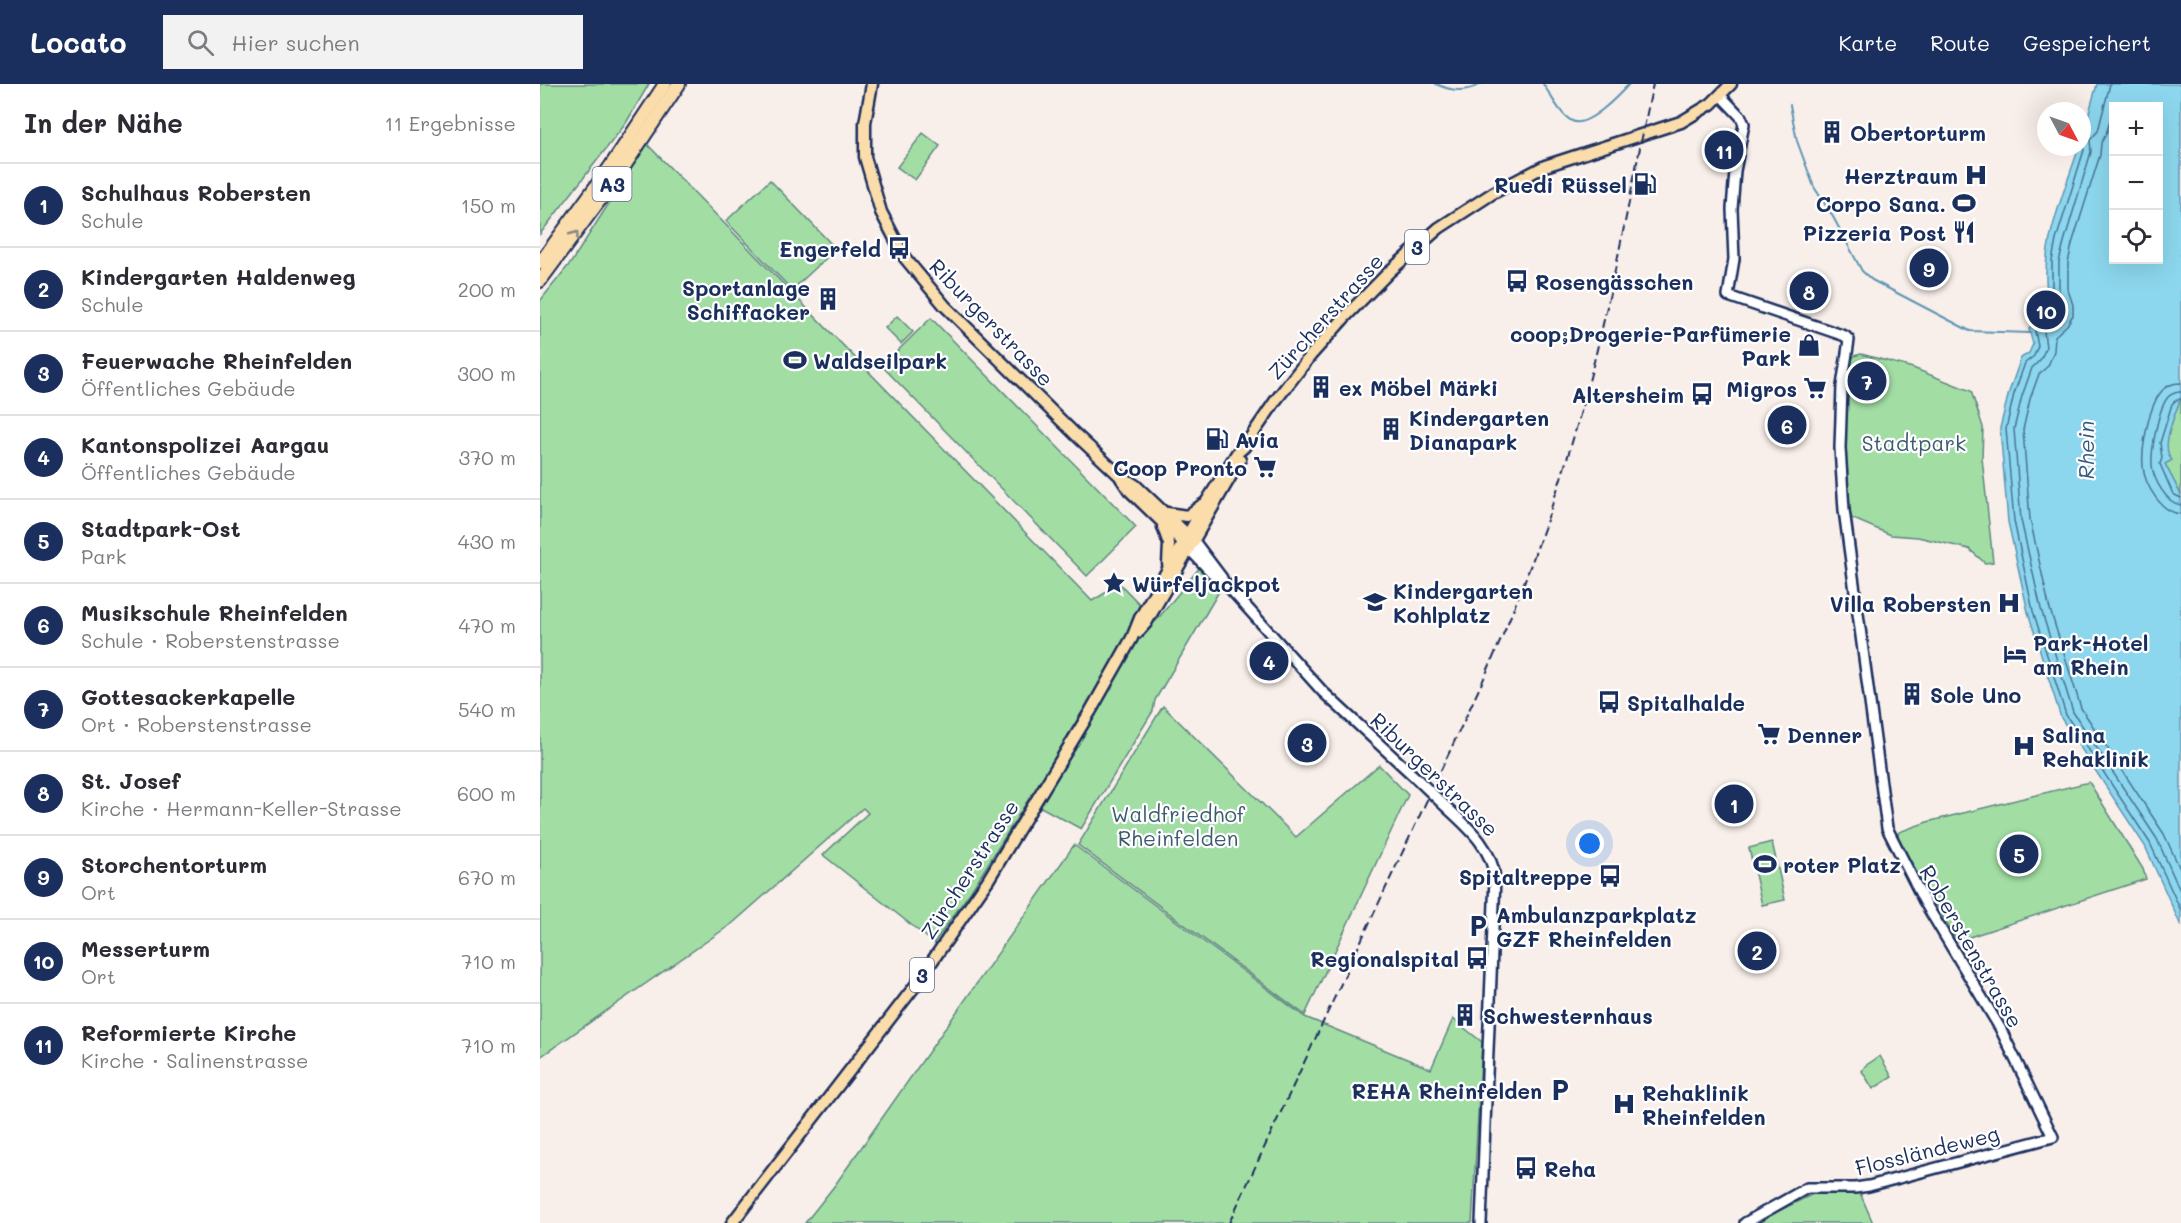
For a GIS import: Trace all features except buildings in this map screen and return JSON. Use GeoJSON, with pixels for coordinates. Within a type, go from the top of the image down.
{"type":"FeatureCollection","features":[{"type":"Feature","properties":{"kind":"highway"},"geometry":{"type":"LineString","coordinates":[[644,117],[657,84]]}},
{"type":"Feature","properties":{"kind":"highway","name":"A3"},"geometry":{"type":"LineString","coordinates":[[540,263],[665,84]]}},
{"type":"Feature","properties":{"kind":"highway","name":"A3"},"geometry":{"type":"LineString","coordinates":[[540,281],[626,164],[679,84]]}},
{"type":"Feature","properties":{"kind":"main road","name":"Riburgerstrasse"},"geometry":{"type":"LineString","coordinates":[[872,84],[865,123],[865,157],[881,212],[905,258],[926,285],[993,354],[1119,475],[1135,485],[1165,512],[1189,542]]}},
{"type":"Feature","properties":{"kind":"main road","name":"Riburgerstrasse"},"geometry":{"type":"LineString","coordinates":[[870,174],[870,132],[878,84]]}},
{"type":"Feature","properties":{"kind":"main road","name":"3"},"geometry":{"type":"LineString","coordinates":[[1721,96],[1731,84]]}},
{"type":"Feature","properties":{"kind":"main road","name":"Zürcherstrasse"},"geometry":{"type":"LineString","coordinates":[[1131,638],[1146,623],[1189,542],[1207,501],[1237,453],[1244,447],[1293,377],[1331,332],[1390,271],[1439,228],[1477,202],[1530,173],[1580,154],[1678,124],[1700,112],[1721,96]]}},
{"type":"Feature","properties":{"kind":"main road","name":"Zürcherstrasse"},"geometry":{"type":"LineString","coordinates":[[732,1223],[915,986],[981,889],[1090,712],[1167,571],[1230,479],[1244,447]]}},
{"type":"Feature","properties":{"kind":"main road","name":"Riburgerstrasse"},"geometry":{"type":"LineString","coordinates":[[1119,475],[1129,490],[1162,524],[1189,542]]}},
{"type":"Feature","properties":{"kind":"main road"},"geometry":{"type":"LineString","coordinates":[[1165,512],[1187,516],[1207,501]]}},
{"type":"Feature","properties":{"kind":"main road"},"geometry":{"type":"LineString","coordinates":[[1162,524],[1169,544],[1167,571]]}},
{"type":"Feature","properties":{"kind":"street","name":"Roberstenstrasse"},"geometry":{"type":"LineString","coordinates":[[1721,96],[1741,117],[1744,124],[1734,183],[1732,210],[1734,259],[1728,296],[1845,336],[1849,340],[1842,386],[1839,448],[1844,510],[1887,828],[1924,901],[2000,1028],[2053,1137]]}},
{"type":"Feature","properties":{"kind":"street","name":"Riburgerstrasse"},"geometry":{"type":"LineString","coordinates":[[1189,542],[1216,567],[1225,583],[1323,692],[1484,844],[1491,857],[1496,878],[1481,1223]]}},
{"type":"Feature","properties":{"kind":"street","name":"Flossländeweg"},"geometry":{"type":"LineString","coordinates":[[1745,1223],[1807,1188],[1869,1186],[2053,1137]]}},
{"type":"Feature","properties":{"kind":"green space"},"geometry":{"type":"Polygon","coordinates":[[[540,84],[649,84],[626,123],[540,234],[540,84]]]}},
{"type":"Feature","properties":{"kind":"green space"},"geometry":{"type":"Polygon","coordinates":[[[923,133],[940,146],[915,180],[897,167],[923,133]]]}},
{"type":"Feature","properties":{"kind":"green space"},"geometry":{"type":"Polygon","coordinates":[[[647,144],[1092,601],[1120,584],[1156,621],[1200,567],[1221,588],[1155,700],[1153,711],[1081,829],[1028,800],[971,891],[934,943],[823,855],[868,813],[863,808],[733,923],[540,1057],[540,301],[572,261],[647,144]]]}},
{"type":"Feature","properties":{"kind":"green space"},"geometry":{"type":"Polygon","coordinates":[[[770,180],[836,249],[792,290],[726,221],[770,180]]]}},
{"type":"Feature","properties":{"kind":"green space"},"geometry":{"type":"Polygon","coordinates":[[[897,316],[913,332],[901,344],[885,328],[897,316]]]}},
{"type":"Feature","properties":{"kind":"green space"},"geometry":{"type":"Polygon","coordinates":[[[931,318],[1136,527],[1087,576],[882,366],[931,318]]]}},
{"type":"Feature","properties":{"kind":"green space","name":"Stadtpark"},"geometry":{"type":"Polygon","coordinates":[[[1861,354],[1913,368],[1971,391],[1983,427],[1982,458],[1993,562],[1985,563],[1969,549],[1918,537],[1891,535],[1849,517],[1843,434],[1844,389],[1854,356],[1861,354]]]}},
{"type":"Feature","properties":{"kind":"green space"},"geometry":{"type":"Polygon","coordinates":[[[2181,397],[2181,495],[2165,464],[2171,460],[2168,454],[2168,438],[2181,397]]]}},
{"type":"Feature","properties":{"kind":"green space","name":"Waldfriedhof Rheinfelden"},"geometry":{"type":"Polygon","coordinates":[[[1163,706],[1296,837],[1379,765],[1408,795],[1305,1015],[1078,845],[1163,706]]]}},
{"type":"Feature","properties":{"kind":"green space"},"geometry":{"type":"Polygon","coordinates":[[[2089,782],[2143,869],[2146,879],[1957,941],[1896,839],[1899,832],[1927,822],[2089,782]]]}},
{"type":"Feature","properties":{"kind":"green space","name":"roter Platz"},"geometry":{"type":"Polygon","coordinates":[[[1772,842],[1785,900],[1762,905],[1749,848],[1772,842]]]}},
{"type":"Feature","properties":{"kind":"green space"},"geometry":{"type":"Polygon","coordinates":[[[1074,845],[1305,1017],[1431,1069],[1453,1019],[1482,1042],[1472,1223],[805,1223],[835,1185],[1074,845]]]}},
{"type":"Feature","properties":{"kind":"green space"},"geometry":{"type":"Polygon","coordinates":[[[1880,1056],[1892,1077],[1873,1089],[1862,1071],[1865,1066],[1880,1056]]]}},
{"type":"Feature","properties":{"kind":"green space"},"geometry":{"type":"Polygon","coordinates":[[[1815,1193],[1860,1193],[1873,1223],[1754,1223],[1815,1193]]]}},
{"type":"Feature","properties":{"kind":"water","name":"Rhein"},"geometry":{"type":"Polygon","coordinates":[[[2097,84],[2181,84],[2181,397],[2168,439],[2168,454],[2172,460],[2165,464],[2181,495],[2181,926],[2145,846],[2061,718],[2028,612],[2008,522],[2000,428],[2021,358],[2029,353],[2033,344],[2029,329],[2036,316],[2045,315],[2051,309],[2046,269],[2048,248],[2076,156],[2091,156],[2091,105],[2097,84]]]}},
{"type":"Feature","properties":{"kind":"waterway"},"geometry":{"type":"LineString","coordinates":[[1436,84],[1458,90],[1469,89],[1481,84]]}},
{"type":"Feature","properties":{"kind":"waterway"},"geometry":{"type":"LineString","coordinates":[[1543,84],[1564,114],[1572,121],[1578,122],[1586,120],[1603,109],[1629,84]]}},
{"type":"Feature","properties":{"kind":"waterway"},"geometry":{"type":"LineString","coordinates":[[1790,105],[1797,141],[1814,187],[1862,271],[1872,280],[1970,331],[2030,333]]}},
{"type":"Feature","properties":{"kind":"railway"},"geometry":{"type":"LineString","coordinates":[[1229,1223],[1485,676],[1529,569],[1567,459],[1588,385],[1653,84]]}},
{"type":"Feature","properties":{"kind":"place","name":"Obertorturm"},"geometry":{"type":"Point","coordinates":[1832,132]}},
{"type":"Feature","properties":{"kind":"place","name":"Reformierte Kirche"},"geometry":{"type":"Point","coordinates":[1724,150]}},
{"type":"Feature","properties":{"kind":"place","name":"Herztraum"},"geometry":{"type":"Point","coordinates":[1976,175]}},
{"type":"Feature","properties":{"kind":"place","name":"Ruedi Rüssel"},"geometry":{"type":"Point","coordinates":[1645,184]}},
{"type":"Feature","properties":{"kind":"place","name":"Corpo Sana."},"geometry":{"type":"Point","coordinates":[1964,203]}},
{"type":"Feature","properties":{"kind":"place","name":"Pizzeria Post"},"geometry":{"type":"Point","coordinates":[1964,232]}},
{"type":"Feature","properties":{"kind":"place","name":"Engerfeld"},"geometry":{"type":"Point","coordinates":[899,248]}},
{"type":"Feature","properties":{"kind":"place","name":"Storchentorturm"},"geometry":{"type":"Point","coordinates":[1929,268]}},
{"type":"Feature","properties":{"kind":"place","name":"Rosengässchen"},"geometry":{"type":"Point","coordinates":[1517,281]}},
{"type":"Feature","properties":{"kind":"place","name":"St. Josef"},"geometry":{"type":"Point","coordinates":[1809,291]}},
{"type":"Feature","properties":{"kind":"place","name":"Sportanlage Schiffacker"},"geometry":{"type":"Point","coordinates":[828,299]}},
{"type":"Feature","properties":{"kind":"place","name":"Messerturm"},"geometry":{"type":"Point","coordinates":[2046,310]}},
{"type":"Feature","properties":{"kind":"place","name":"coop;Drogerie-Parfümerie Park"},"geometry":{"type":"Point","coordinates":[1809,345]}},
{"type":"Feature","properties":{"kind":"place","name":"Waldseilpark"},"geometry":{"type":"Point","coordinates":[795,360]}},
{"type":"Feature","properties":{"kind":"place","name":"Gottesackerkapelle"},"geometry":{"type":"Point","coordinates":[1867,381]}},
{"type":"Feature","properties":{"kind":"place","name":"ex Möbel Märki"},"geometry":{"type":"Point","coordinates":[1321,387]}},
{"type":"Feature","properties":{"kind":"place","name":"Migros"},"geometry":{"type":"Point","coordinates":[1815,388]}},
{"type":"Feature","properties":{"kind":"place","name":"Altersheim"},"geometry":{"type":"Point","coordinates":[1702,394]}},
{"type":"Feature","properties":{"kind":"place","name":"Musikschule Rheinfelden"},"geometry":{"type":"Point","coordinates":[1787,425]}},
{"type":"Feature","properties":{"kind":"place","name":"Kindergarten Dianapark"},"geometry":{"type":"Point","coordinates":[1391,429]}},
{"type":"Feature","properties":{"kind":"place","name":"Avia"},"geometry":{"type":"Point","coordinates":[1217,439]}},
{"type":"Feature","properties":{"kind":"place","name":"Coop Pronto"},"geometry":{"type":"Point","coordinates":[1265,467]}},
{"type":"Feature","properties":{"kind":"place","name":"Würfeljackpot"},"geometry":{"type":"Point","coordinates":[1114,583]}},
{"type":"Feature","properties":{"kind":"place","name":"Kindergarten Kohlplatz"},"geometry":{"type":"Point","coordinates":[1375,602]}},
{"type":"Feature","properties":{"kind":"place","name":"Villa Robersten"},"geometry":{"type":"Point","coordinates":[2009,603]}},
{"type":"Feature","properties":{"kind":"place","name":"Park-Hotel am Rhein"},"geometry":{"type":"Point","coordinates":[2015,654]}},
{"type":"Feature","properties":{"kind":"place","name":"Kantonspolizei Aargau"},"geometry":{"type":"Point","coordinates":[1269,661]}},
{"type":"Feature","properties":{"kind":"place","name":"Sole Uno"},"geometry":{"type":"Point","coordinates":[1912,694]}},
{"type":"Feature","properties":{"kind":"place","name":"Spitalhalde"},"geometry":{"type":"Point","coordinates":[1609,702]}},
{"type":"Feature","properties":{"kind":"place","name":"Denner"},"geometry":{"type":"Point","coordinates":[1769,734]}},
{"type":"Feature","properties":{"kind":"place","name":"Feuerwache Rheinfelden"},"geometry":{"type":"Point","coordinates":[1307,743]}},
{"type":"Feature","properties":{"kind":"place","name":"Salina Rehaklinik"},"geometry":{"type":"Point","coordinates":[2024,746]}},
{"type":"Feature","properties":{"kind":"place","name":"Schulhaus Robersten"},"geometry":{"type":"Point","coordinates":[1734,804]}},
{"type":"Feature","properties":{"kind":"place","name":"Stadtpark-Ost"},"geometry":{"type":"Point","coordinates":[2019,854]}},
{"type":"Feature","properties":{"kind":"place","name":"roter Platz"},"geometry":{"type":"Point","coordinates":[1765,864]}},
{"type":"Feature","properties":{"kind":"place","name":"Spitaltreppe"},"geometry":{"type":"Point","coordinates":[1610,876]}},
{"type":"Feature","properties":{"kind":"place","name":"Ambulanzparkplatz GZF Rheinfelden"},"geometry":{"type":"Point","coordinates":[1478,926]}},
{"type":"Feature","properties":{"kind":"place","name":"Kindergarten Haldenweg"},"geometry":{"type":"Point","coordinates":[1757,951]}},
{"type":"Feature","properties":{"kind":"place","name":"Regionalspital"},"geometry":{"type":"Point","coordinates":[1477,958]}},
{"type":"Feature","properties":{"kind":"place","name":"Schwesternhaus"},"geometry":{"type":"Point","coordinates":[1465,1015]}},
{"type":"Feature","properties":{"kind":"place","name":"REHA Rheinfelden"},"geometry":{"type":"Point","coordinates":[1560,1090]}},
{"type":"Feature","properties":{"kind":"place","name":"Rehaklinik Rheinfelden"},"geometry":{"type":"Point","coordinates":[1624,1104]}},
{"type":"Feature","properties":{"kind":"place","name":"Reha"},"geometry":{"type":"Point","coordinates":[1526,1168]}}]}
